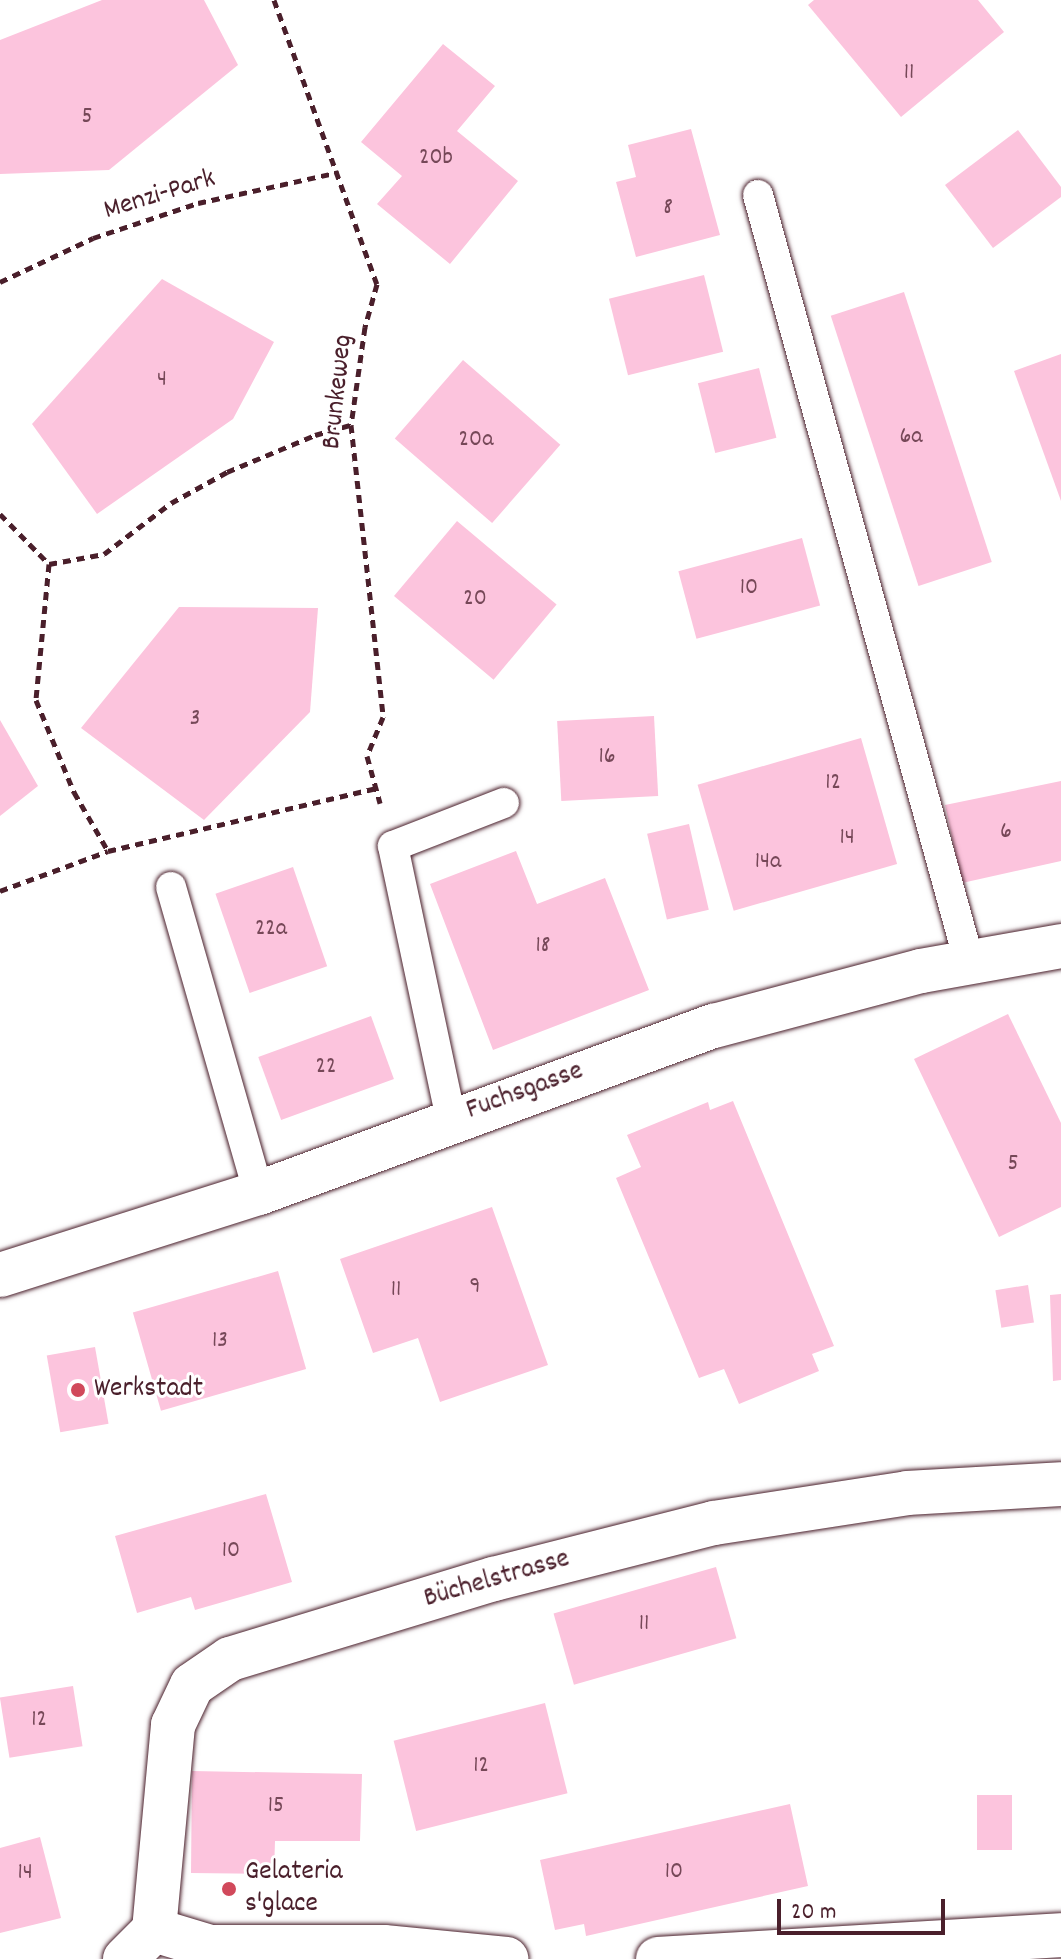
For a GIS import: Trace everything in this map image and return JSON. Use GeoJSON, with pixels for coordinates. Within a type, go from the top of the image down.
{"type":"FeatureCollection","features":[{"type":"Feature","properties":{"kind":"street","name":"Fuchsgasse"},"geometry":{"type":"LineString","coordinates":[[0,1275],[259,1193],[451,1119],[714,1026],[969,961],[1061,946]]}},
{"type":"Feature","properties":{"kind":"street","name":"Büchelstrasse"},"geometry":{"type":"LineString","coordinates":[[140,1944],[173,1725],[192,1685],[230,1659],[494,1579],[714,1523],[907,1493],[1061,1484]]}},
{"type":"Feature","properties":{"kind":"street"},"geometry":{"type":"LineString","coordinates":[[658,1959],[1061,1935]]}},
{"type":"Feature","properties":{"kind":"street"},"geometry":{"type":"LineString","coordinates":[[140,1944],[384,1947],[506,1959]]}},
{"type":"Feature","properties":{"kind":"lane"},"geometry":{"type":"LineString","coordinates":[[758,195],[969,961]]}},
{"type":"Feature","properties":{"kind":"lane"},"geometry":{"type":"LineString","coordinates":[[451,1119],[393,846],[504,803]]}},
{"type":"Feature","properties":{"kind":"lane"},"geometry":{"type":"LineString","coordinates":[[171,887],[259,1193]]}},
{"type":"Feature","properties":{"kind":"path","name":"Brunkeweg"},"geometry":{"type":"LineString","coordinates":[[274,0],[339,172],[377,284],[365,327],[351,425],[383,717],[367,756],[393,846]]}},
{"type":"Feature","properties":{"kind":"path","name":"Menzi-Park"},"geometry":{"type":"LineString","coordinates":[[0,282],[93,238],[198,203],[339,172]]}},
{"type":"Feature","properties":{"kind":"path"},"geometry":{"type":"LineString","coordinates":[[49,564],[104,554],[171,503],[227,472],[351,425]]}},
{"type":"Feature","properties":{"kind":"path"},"geometry":{"type":"LineString","coordinates":[[0,514],[49,564],[36,700],[74,792],[108,851]]}},
{"type":"Feature","properties":{"kind":"path"},"geometry":{"type":"LineString","coordinates":[[0,891],[108,851],[376,788]]}},
{"type":"Feature","properties":{"kind":"building"},"geometry":{"type":"Polygon","coordinates":[[[102,0],[204,0],[238,65],[109,170],[0,174],[0,40],[102,0]]]}},
{"type":"Feature","properties":{"kind":"building"},"geometry":{"type":"Polygon","coordinates":[[[814,0],[978,0],[1004,32],[901,117],[808,5],[814,0]]]}},
{"type":"Feature","properties":{"kind":"building"},"geometry":{"type":"Polygon","coordinates":[[[443,44],[495,86],[457,131],[518,181],[450,264],[377,204],[402,176],[361,142],[443,44]]]}},
{"type":"Feature","properties":{"kind":"building"},"geometry":{"type":"Polygon","coordinates":[[[691,129],[720,235],[636,257],[616,182],[636,177],[628,145],[691,129]]]}},
{"type":"Feature","properties":{"kind":"building"},"geometry":{"type":"Polygon","coordinates":[[[1018,130],[1061,187],[1061,197],[993,248],[945,185],[1018,130]]]}},
{"type":"Feature","properties":{"kind":"building"},"geometry":{"type":"Polygon","coordinates":[[[704,275],[723,352],[628,375],[609,299],[704,275]]]}},
{"type":"Feature","properties":{"kind":"building"},"geometry":{"type":"Polygon","coordinates":[[[162,279],[274,342],[233,419],[97,514],[32,424],[162,279]]]}},
{"type":"Feature","properties":{"kind":"building"},"geometry":{"type":"Polygon","coordinates":[[[904,292],[992,562],[919,586],[831,316],[904,292]]]}},
{"type":"Feature","properties":{"kind":"building"},"geometry":{"type":"Polygon","coordinates":[[[1061,354],[1061,501],[1014,371],[1061,354]]]}},
{"type":"Feature","properties":{"kind":"building"},"geometry":{"type":"Polygon","coordinates":[[[463,360],[560,445],[492,523],[395,438],[463,360]]]}},
{"type":"Feature","properties":{"kind":"building"},"geometry":{"type":"Polygon","coordinates":[[[759,368],[776,438],[715,453],[698,383],[759,368]]]}},
{"type":"Feature","properties":{"kind":"building"},"geometry":{"type":"Polygon","coordinates":[[[457,521],[557,605],[494,680],[394,596],[457,521]]]}},
{"type":"Feature","properties":{"kind":"building"},"geometry":{"type":"Polygon","coordinates":[[[802,538],[820,606],[696,639],[678,571],[802,538]]]}},
{"type":"Feature","properties":{"kind":"building"},"geometry":{"type":"Polygon","coordinates":[[[179,607],[318,608],[310,712],[204,820],[81,728],[179,607]]]}},
{"type":"Feature","properties":{"kind":"building"},"geometry":{"type":"Polygon","coordinates":[[[654,716],[658,796],[561,801],[557,721],[654,716]]]}},
{"type":"Feature","properties":{"kind":"building"},"geometry":{"type":"Polygon","coordinates":[[[0,720],[38,786],[0,816],[0,720]]]}},
{"type":"Feature","properties":{"kind":"building"},"geometry":{"type":"Polygon","coordinates":[[[861,738],[897,864],[734,911],[698,785],[861,738]]]}},
{"type":"Feature","properties":{"kind":"building"},"geometry":{"type":"Polygon","coordinates":[[[1061,781],[1061,861],[962,883],[945,805],[1061,781]]]}},
{"type":"Feature","properties":{"kind":"building"},"geometry":{"type":"Polygon","coordinates":[[[689,824],[709,910],[667,919],[647,834],[689,824]]]}},
{"type":"Feature","properties":{"kind":"building"},"geometry":{"type":"Polygon","coordinates":[[[516,851],[537,904],[605,878],[649,990],[493,1050],[430,884],[516,851]]]}},
{"type":"Feature","properties":{"kind":"building"},"geometry":{"type":"Polygon","coordinates":[[[293,867],[327,966],[250,993],[215,894],[293,867]]]}},
{"type":"Feature","properties":{"kind":"building"},"geometry":{"type":"Polygon","coordinates":[[[1008,1014],[1061,1123],[1061,1207],[999,1237],[914,1059],[1008,1014]]]}},
{"type":"Feature","properties":{"kind":"building"},"geometry":{"type":"Polygon","coordinates":[[[371,1016],[394,1079],[281,1120],[258,1057],[371,1016]]]}},
{"type":"Feature","properties":{"kind":"building"},"geometry":{"type":"Polygon","coordinates":[[[733,1101],[834,1346],[812,1354],[819,1371],[739,1404],[724,1369],[699,1378],[616,1178],[641,1167],[627,1135],[708,1102],[710,1110],[733,1101]]]}},
{"type":"Feature","properties":{"kind":"building"},"geometry":{"type":"Polygon","coordinates":[[[492,1207],[548,1365],[440,1402],[418,1338],[373,1353],[340,1259],[492,1207]]]}},
{"type":"Feature","properties":{"kind":"building"},"geometry":{"type":"Polygon","coordinates":[[[278,1271],[306,1369],[161,1411],[133,1313],[278,1271]]]}},
{"type":"Feature","properties":{"kind":"building"},"geometry":{"type":"Polygon","coordinates":[[[1028,1285],[1034,1323],[1001,1328],[995,1290],[1028,1285]]]}},
{"type":"Feature","properties":{"kind":"building"},"geometry":{"type":"Polygon","coordinates":[[[1061,1294],[1061,1380],[1053,1381],[1050,1295],[1061,1294]]]}},
{"type":"Feature","properties":{"kind":"building","name":"Werkstadt"},"geometry":{"type":"Polygon","coordinates":[[[95,1347],[109,1424],[60,1432],[47,1356],[95,1347]]]}},
{"type":"Feature","properties":{"kind":"building"},"geometry":{"type":"Polygon","coordinates":[[[266,1494],[292,1582],[195,1610],[191,1597],[137,1613],[115,1536],[266,1494]]]}},
{"type":"Feature","properties":{"kind":"building"},"geometry":{"type":"Polygon","coordinates":[[[716,1567],[736,1638],[574,1685],[554,1614],[716,1567]]]}},
{"type":"Feature","properties":{"kind":"building"},"geometry":{"type":"Polygon","coordinates":[[[73,1686],[83,1746],[9,1758],[0,1698],[73,1686]]]}},
{"type":"Feature","properties":{"kind":"building"},"geometry":{"type":"Polygon","coordinates":[[[545,1703],[567,1793],[416,1831],[394,1741],[545,1703]]]}},
{"type":"Feature","properties":{"kind":"building"},"geometry":{"type":"Polygon","coordinates":[[[192,1771],[362,1774],[360,1841],[275,1841],[274,1874],[191,1873],[192,1771]]]}},
{"type":"Feature","properties":{"kind":"building"},"geometry":{"type":"Polygon","coordinates":[[[977,1795],[1012,1795],[1012,1850],[977,1850],[977,1795]]]}},
{"type":"Feature","properties":{"kind":"building"},"geometry":{"type":"Polygon","coordinates":[[[790,1804],[808,1886],[586,1936],[584,1924],[555,1930],[540,1860],[790,1804]]]}},
{"type":"Feature","properties":{"kind":"building"},"geometry":{"type":"Polygon","coordinates":[[[40,1837],[61,1918],[0,1933],[0,1848],[40,1837]]]}},
{"type":"Feature","properties":{"kind":"place","name":"Werkstadt"},"geometry":{"type":"Point","coordinates":[78,1390]}},
{"type":"Feature","properties":{"kind":"place","name":"Gelateria s'glace"},"geometry":{"type":"Point","coordinates":[229,1889]}}]}
